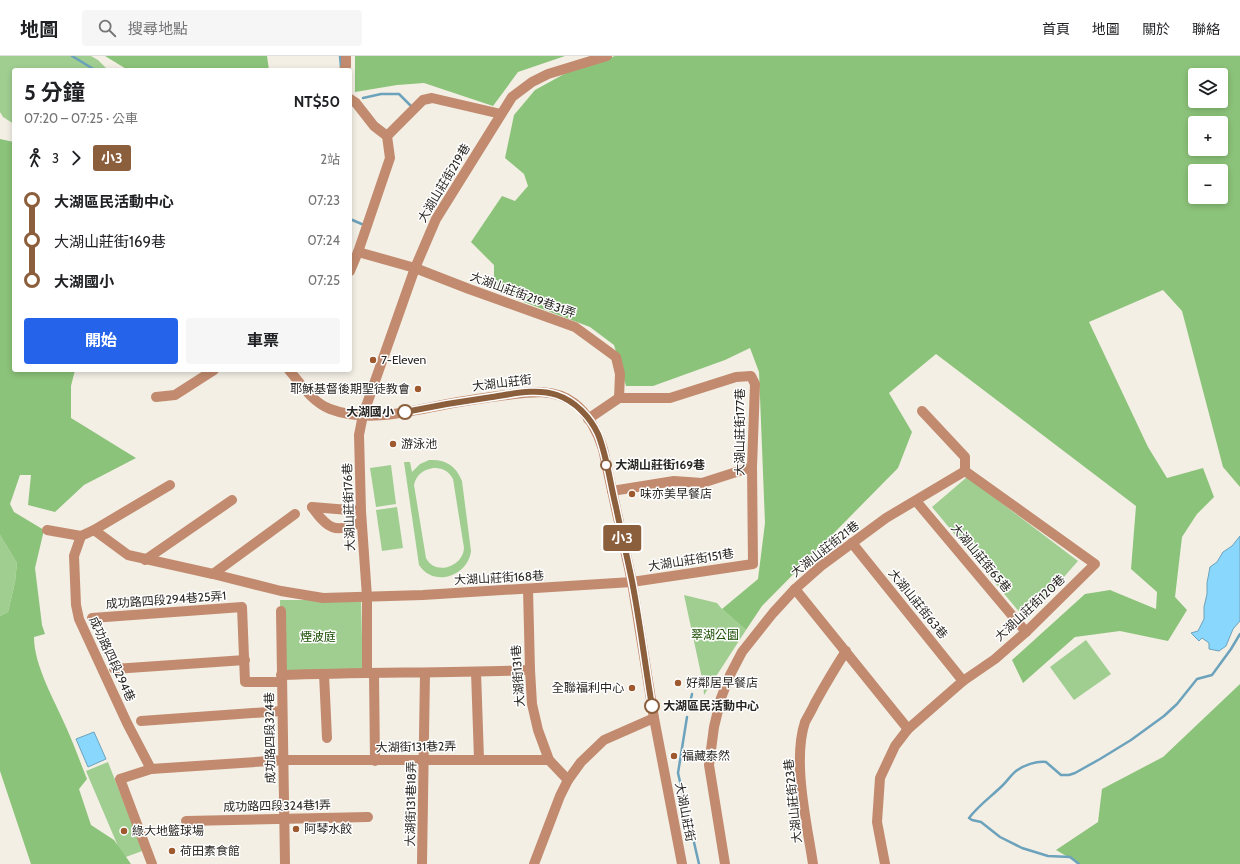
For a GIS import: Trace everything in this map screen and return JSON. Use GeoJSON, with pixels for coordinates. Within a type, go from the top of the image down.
{"type":"FeatureCollection","features":[{"type":"Feature","properties":{"kind":"street"},"geometry":{"type":"LineString","coordinates":[[345,68],[346,56]]}},
{"type":"Feature","properties":{"kind":"street","name":"大湖山莊街219巷"},"geometry":{"type":"LineString","coordinates":[[363,415],[415,268],[436,219],[501,114],[512,98],[532,82],[548,74],[607,56]]}},
{"type":"Feature","properties":{"kind":"street"},"geometry":{"type":"LineString","coordinates":[[388,136],[424,100],[432,98],[501,114]]}},
{"type":"Feature","properties":{"kind":"street"},"geometry":{"type":"LineString","coordinates":[[352,100],[356,103],[374,126],[388,136],[390,158],[352,266]]}},
{"type":"Feature","properties":{"kind":"street","name":"大湖山莊街219巷31弄"},"geometry":{"type":"LineString","coordinates":[[358,252],[415,268],[575,327],[616,357],[620,374],[619,398]]}},
{"type":"Feature","properties":{"kind":"street"},"geometry":{"type":"LineString","coordinates":[[156,398],[175,395],[211,372]]}},
{"type":"Feature","properties":{"kind":"street","name":"大湖山莊街"},"geometry":{"type":"LineString","coordinates":[[291,372],[314,400],[329,408],[346,414],[394,414],[494,396],[529,392],[546,392],[574,403],[588,419],[597,433],[602,447],[632,582],[654,718],[682,864]]}},
{"type":"Feature","properties":{"kind":"street","name":"大湖山莊街177巷"},"geometry":{"type":"LineString","coordinates":[[619,398],[670,398],[736,377],[751,376],[755,384],[752,467],[753,564]]}},
{"type":"Feature","properties":{"kind":"street"},"geometry":{"type":"LineString","coordinates":[[588,419],[619,398]]}},
{"type":"Feature","properties":{"kind":"street"},"geometry":{"type":"LineString","coordinates":[[922,411],[965,457],[965,471]]}},
{"type":"Feature","properties":{"kind":"street","name":"大湖山莊街176巷"},"geometry":{"type":"LineString","coordinates":[[363,415],[360,436],[361,522],[366,597]]}},
{"type":"Feature","properties":{"kind":"street"},"geometry":{"type":"LineString","coordinates":[[612,490],[674,481],[702,483],[752,467]]}},
{"type":"Feature","properties":{"kind":"street","name":"大湖山莊街21巷"},"geometry":{"type":"LineString","coordinates":[[725,864],[709,765],[714,727],[721,698],[730,675],[742,652],[773,612],[795,589],[821,566],[886,518],[965,471]]}},
{"type":"Feature","properties":{"kind":"street","name":"大湖山莊街120巷"},"geometry":{"type":"LineString","coordinates":[[885,864],[877,822],[880,778],[895,746],[908,729],[963,681],[1026,632],[1095,564],[965,471]]}},
{"type":"Feature","properties":{"kind":"street"},"geometry":{"type":"LineString","coordinates":[[47,530],[81,536],[94,530],[170,485]]}},
{"type":"Feature","properties":{"kind":"street"},"geometry":{"type":"LineString","coordinates":[[145,560],[232,500]]}},
{"type":"Feature","properties":{"kind":"street","name":"大湖山莊街65巷"},"geometry":{"type":"LineString","coordinates":[[916,501],[1026,632]]}},
{"type":"Feature","properties":{"kind":"street"},"geometry":{"type":"LineString","coordinates":[[361,511],[312,507],[322,520],[334,528],[348,528],[361,522]]}},
{"type":"Feature","properties":{"kind":"street"},"geometry":{"type":"LineString","coordinates":[[213,574],[295,514]]}},
{"type":"Feature","properties":{"kind":"street"},"geometry":{"type":"LineString","coordinates":[[94,530],[128,555],[145,560],[213,574],[281,591],[323,598],[366,597],[375,761]]}},
{"type":"Feature","properties":{"kind":"street","name":"成功路四段294巷"},"geometry":{"type":"LineString","coordinates":[[81,536],[74,556],[76,605],[79,619],[127,723],[151,769]]}},
{"type":"Feature","properties":{"kind":"street","name":"大湖山莊街63巷"},"geometry":{"type":"LineString","coordinates":[[852,544],[963,681]]}},
{"type":"Feature","properties":{"kind":"street","name":"大湖山莊街151巷"},"geometry":{"type":"LineString","coordinates":[[632,582],[753,564]]}},
{"type":"Feature","properties":{"kind":"street","name":"大湖山莊街168巷"},"geometry":{"type":"LineString","coordinates":[[366,597],[632,582]]}},
{"type":"Feature","properties":{"kind":"street","name":"大湖街131巷"},"geometry":{"type":"LineString","coordinates":[[528,589],[532,704],[538,730],[549,760],[568,780]]}},
{"type":"Feature","properties":{"kind":"street"},"geometry":{"type":"LineString","coordinates":[[795,589],[908,729]]}},
{"type":"Feature","properties":{"kind":"street","name":"成功路四段294巷25弄1"},"geometry":{"type":"LineString","coordinates":[[92,618],[242,607],[245,660]]}},
{"type":"Feature","properties":{"kind":"street","name":"成功路四段324巷"},"geometry":{"type":"LineString","coordinates":[[281,611],[285,864]]}},
{"type":"Feature","properties":{"kind":"street","name":"大湖山莊街23巷"},"geometry":{"type":"LineString","coordinates":[[813,864],[800,770],[801,743],[806,722],[827,680],[846,651]]}},
{"type":"Feature","properties":{"kind":"street"},"geometry":{"type":"LineString","coordinates":[[114,669],[245,660],[245,682],[324,674],[530,670]]}},
{"type":"Feature","properties":{"kind":"street"},"geometry":{"type":"LineString","coordinates":[[476,672],[479,760]]}},
{"type":"Feature","properties":{"kind":"street","name":"大湖街131巷18弄"},"geometry":{"type":"LineString","coordinates":[[422,864],[425,760],[425,673]]}},
{"type":"Feature","properties":{"kind":"street"},"geometry":{"type":"LineString","coordinates":[[324,674],[327,738]]}},
{"type":"Feature","properties":{"kind":"street"},"geometry":{"type":"LineString","coordinates":[[141,721],[282,711]]}},
{"type":"Feature","properties":{"kind":"street"},"geometry":{"type":"LineString","coordinates":[[534,864],[560,796],[568,780],[581,762],[604,740],[654,718]]}},
{"type":"Feature","properties":{"kind":"street","name":"大湖街131巷2弄"},"geometry":{"type":"LineString","coordinates":[[151,769],[284,760],[549,760]]}},
{"type":"Feature","properties":{"kind":"street"},"geometry":{"type":"LineString","coordinates":[[151,769],[120,779],[152,864]]}},
{"type":"Feature","properties":{"kind":"street","name":"成功路四段324巷1弄"},"geometry":{"type":"LineString","coordinates":[[186,821],[368,817]]}},
{"type":"Feature","properties":{"kind":"green space"},"geometry":{"type":"Polygon","coordinates":[[[0,56],[91,56],[98,60],[106,68],[12,68],[12,123],[3,117],[0,112],[0,56]]]}},
{"type":"Feature","properties":{"kind":"green space"},"geometry":{"type":"Polygon","coordinates":[[[105,56],[267,56],[269,68],[125,68],[105,56]]]}},
{"type":"Feature","properties":{"kind":"green space"},"geometry":{"type":"Polygon","coordinates":[[[355,56],[565,56],[518,72],[493,106],[424,83],[397,85],[355,92],[355,56]]]}},
{"type":"Feature","properties":{"kind":"green space"},"geometry":{"type":"Polygon","coordinates":[[[615,56],[1240,56],[1240,487],[1223,467],[1182,311],[1163,290],[1089,322],[1148,447],[1167,478],[1203,468],[1214,497],[1197,514],[1182,537],[1175,597],[1187,610],[1168,641],[1120,631],[1075,637],[1023,683],[1012,660],[1085,594],[1110,590],[1156,609],[1157,592],[1131,569],[1136,506],[936,354],[889,393],[912,432],[898,468],[762,606],[746,630],[722,609],[758,579],[765,523],[759,372],[750,348],[725,360],[653,386],[626,386],[614,345],[590,327],[524,302],[494,285],[494,265],[471,242],[502,196],[515,201],[528,186],[524,174],[505,158],[514,115],[535,90],[566,73],[615,56]]]}},
{"type":"Feature","properties":{"kind":"green space"},"geometry":{"type":"Polygon","coordinates":[[[0,139],[12,142],[12,372],[74,372],[71,386],[71,418],[136,458],[84,485],[55,512],[28,505],[31,475],[20,475],[10,504],[14,512],[44,530],[35,568],[42,625],[45,634],[34,637],[35,648],[41,671],[69,733],[87,779],[79,789],[91,825],[114,840],[131,864],[31,864],[0,771],[0,616],[8,612],[15,582],[17,563],[0,535],[0,139]]]}},
{"type":"Feature","properties":{"kind":"green space"},"geometry":{"type":"Polygon","coordinates":[[[429,460],[435,460],[450,464],[457,471],[462,481],[471,551],[469,560],[464,567],[450,576],[433,576],[425,572],[419,565],[404,462],[410,462],[412,472],[420,464],[429,460]],[[433,468],[420,474],[416,478],[414,485],[426,558],[430,564],[442,568],[448,567],[459,560],[464,548],[453,479],[442,469],[433,468]]]}},
{"type":"Feature","properties":{"kind":"green space"},"geometry":{"type":"Polygon","coordinates":[[[391,465],[396,504],[376,507],[370,468],[391,465]]]}},
{"type":"Feature","properties":{"kind":"green space"},"geometry":{"type":"Polygon","coordinates":[[[967,477],[1078,561],[1026,620],[932,507],[967,477]]]}},
{"type":"Feature","properties":{"kind":"green space"},"geometry":{"type":"Polygon","coordinates":[[[397,507],[403,548],[382,551],[376,510],[397,507]]]}},
{"type":"Feature","properties":{"kind":"green space"},"geometry":{"type":"Polygon","coordinates":[[[0,535],[17,563],[15,582],[8,612],[0,616],[0,535]]]}},
{"type":"Feature","properties":{"kind":"green space","name":"翠湖公園"},"geometry":{"type":"Polygon","coordinates":[[[684,595],[717,603],[746,630],[704,695],[703,683],[684,595]]]}},
{"type":"Feature","properties":{"kind":"green space","name":"煙波庭"},"geometry":{"type":"Polygon","coordinates":[[[280,600],[361,600],[363,673],[281,675],[280,600]]]}},
{"type":"Feature","properties":{"kind":"green space"},"geometry":{"type":"Polygon","coordinates":[[[1086,640],[1111,674],[1074,700],[1050,667],[1086,640]]]}},
{"type":"Feature","properties":{"kind":"green space"},"geometry":{"type":"Polygon","coordinates":[[[1240,684],[1240,864],[1080,864],[1056,850],[1098,822],[1102,789],[1163,757],[1240,684]]]}},
{"type":"Feature","properties":{"kind":"green space"},"geometry":{"type":"Polygon","coordinates":[[[108,762],[145,850],[123,858],[86,771],[108,762]]]}},
{"type":"Feature","properties":{"kind":"water"},"geometry":{"type":"Polygon","coordinates":[[[1240,536],[1240,621],[1233,629],[1226,646],[1219,651],[1209,649],[1209,643],[1202,638],[1199,641],[1191,633],[1198,631],[1204,619],[1204,607],[1210,567],[1217,562],[1223,552],[1232,546],[1240,536]]]}},
{"type":"Feature","properties":{"kind":"water"},"geometry":{"type":"Polygon","coordinates":[[[94,732],[106,759],[88,767],[76,739],[94,732]]]}},
{"type":"Feature","properties":{"kind":"waterway"},"geometry":{"type":"LineString","coordinates":[[72,56],[92,68]]}},
{"type":"Feature","properties":{"kind":"waterway"},"geometry":{"type":"LineString","coordinates":[[340,56],[341,67]]}},
{"type":"Feature","properties":{"kind":"waterway"},"geometry":{"type":"LineString","coordinates":[[363,98],[381,94],[399,94],[412,107]]}},
{"type":"Feature","properties":{"kind":"waterway"},"geometry":{"type":"LineString","coordinates":[[352,220],[364,225]]}},
{"type":"Feature","properties":{"kind":"waterway"},"geometry":{"type":"LineString","coordinates":[[1079,864],[1070,857],[1048,856],[1022,848],[1000,837],[981,822],[969,818],[1014,773],[1023,767],[1034,763],[1046,762],[1061,775],[1069,775],[1100,759],[1131,740],[1164,716],[1177,704],[1197,679],[1212,675],[1240,634]]}},
{"type":"Feature","properties":{"kind":"waterway"},"geometry":{"type":"LineString","coordinates":[[690,703],[692,694]]}},
{"type":"Feature","properties":{"kind":"waterway"},"geometry":{"type":"LineString","coordinates":[[687,717],[678,773],[699,864]]}},
{"type":"Feature","properties":{"kind":"bus line","name":"小3"},"geometry":{"type":"LineString","coordinates":[[405,412],[501,395],[546,392],[574,403],[588,419],[597,433],[602,447],[612,490],[632,582],[652,706]]}},
{"type":"Feature","properties":{"kind":"place","name":"7-Eleven"},"geometry":{"type":"Point","coordinates":[373,360]}},
{"type":"Feature","properties":{"kind":"place","name":"耶穌基督後期聖徒教會"},"geometry":{"type":"Point","coordinates":[418,389]}},
{"type":"Feature","properties":{"kind":"place","name":"大湖國小"},"geometry":{"type":"Point","coordinates":[405,412]}},
{"type":"Feature","properties":{"kind":"place","name":"游泳池"},"geometry":{"type":"Point","coordinates":[393,444]}},
{"type":"Feature","properties":{"kind":"place","name":"大湖山莊街169巷"},"geometry":{"type":"Point","coordinates":[606,465]}},
{"type":"Feature","properties":{"kind":"place","name":"味亦美早餐店"},"geometry":{"type":"Point","coordinates":[632,494]}},
{"type":"Feature","properties":{"kind":"place","name":"好鄰居早餐店"},"geometry":{"type":"Point","coordinates":[678,683]}},
{"type":"Feature","properties":{"kind":"place","name":"全聯福利中心"},"geometry":{"type":"Point","coordinates":[632,688]}},
{"type":"Feature","properties":{"kind":"place","name":"大湖區民活動中心"},"geometry":{"type":"Point","coordinates":[652,706]}},
{"type":"Feature","properties":{"kind":"place","name":"福藏泰然"},"geometry":{"type":"Point","coordinates":[674,756]}},
{"type":"Feature","properties":{"kind":"place","name":"阿琴水餃"},"geometry":{"type":"Point","coordinates":[296,829]}},
{"type":"Feature","properties":{"kind":"place","name":"綠大地籃球場"},"geometry":{"type":"Point","coordinates":[124,831]}},
{"type":"Feature","properties":{"kind":"place","name":"荷田素食館"},"geometry":{"type":"Point","coordinates":[172,851]}}]}
